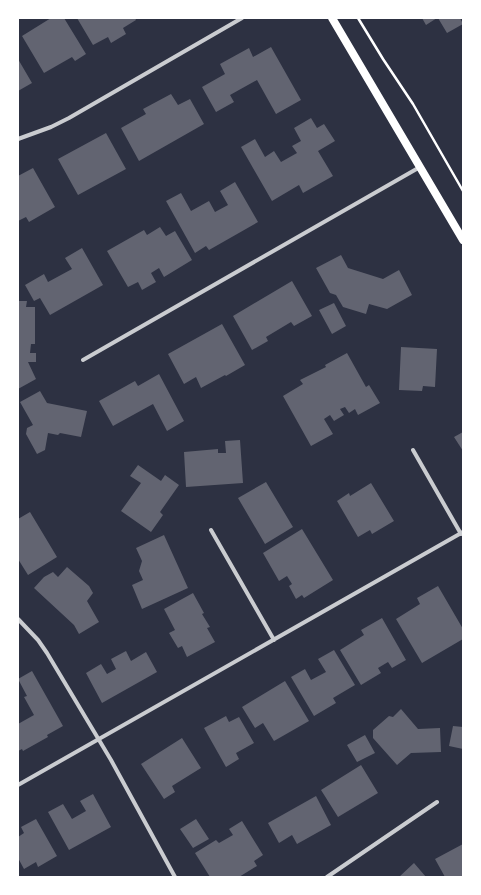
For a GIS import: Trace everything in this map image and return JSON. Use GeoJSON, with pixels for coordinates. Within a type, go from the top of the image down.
{"type":"FeatureCollection","features":[{"type":"Feature","properties":{"kind":"main road"},"geometry":{"type":"LineString","coordinates":[[332,18],[463,240]]}},
{"type":"Feature","properties":{"kind":"street"},"geometry":{"type":"LineString","coordinates":[[18,139],[51,127],[69,118],[242,18]]}},
{"type":"Feature","properties":{"kind":"street"},"geometry":{"type":"LineString","coordinates":[[83,360],[420,167]]}},
{"type":"Feature","properties":{"kind":"street"},"geometry":{"type":"LineString","coordinates":[[18,785],[462,533],[413,450]]}},
{"type":"Feature","properties":{"kind":"street"},"geometry":{"type":"LineString","coordinates":[[211,530],[274,640]]}},
{"type":"Feature","properties":{"kind":"street"},"geometry":{"type":"LineString","coordinates":[[18,619],[47,653],[111,760],[175,877]]}},
{"type":"Feature","properties":{"kind":"street"},"geometry":{"type":"LineString","coordinates":[[327,877],[437,802]]}},
{"type":"Feature","properties":{"kind":"path"},"geometry":{"type":"LineString","coordinates":[[358,18],[413,104],[463,192]]}},
{"type":"Feature","properties":{"kind":"building"},"geometry":{"type":"Polygon","coordinates":[[[51,18],[64,18],[86,54],[75,61],[72,57],[44,73],[22,36],[51,18]]]}},
{"type":"Feature","properties":{"kind":"building"},"geometry":{"type":"Polygon","coordinates":[[[77,18],[135,18],[136,20],[123,28],[126,34],[111,43],[108,37],[93,45],[77,18]]]}},
{"type":"Feature","properties":{"kind":"building"},"geometry":{"type":"Polygon","coordinates":[[[422,18],[437,18],[426,25],[422,18]]]}},
{"type":"Feature","properties":{"kind":"building"},"geometry":{"type":"Polygon","coordinates":[[[438,18],[460,18],[463,24],[447,33],[438,18]]]}},
{"type":"Feature","properties":{"kind":"building"},"geometry":{"type":"Polygon","coordinates":[[[271,47],[301,100],[276,114],[257,80],[230,95],[234,102],[216,112],[202,87],[225,74],[220,64],[249,48],[253,57],[271,47]]]}},
{"type":"Feature","properties":{"kind":"building"},"geometry":{"type":"Polygon","coordinates":[[[18,59],[32,83],[18,91],[18,59]]]}},
{"type":"Feature","properties":{"kind":"building"},"geometry":{"type":"Polygon","coordinates":[[[171,94],[178,105],[190,99],[204,124],[139,161],[121,128],[146,114],[143,109],[171,94]]]}},
{"type":"Feature","properties":{"kind":"building"},"geometry":{"type":"Polygon","coordinates":[[[311,118],[317,128],[324,124],[335,141],[318,151],[333,176],[303,193],[299,185],[272,201],[241,147],[255,139],[265,157],[274,151],[281,162],[297,153],[292,146],[301,141],[294,128],[311,118]]]}},
{"type":"Feature","properties":{"kind":"building"},"geometry":{"type":"Polygon","coordinates":[[[106,133],[126,169],[78,195],[58,159],[106,133]]]}},
{"type":"Feature","properties":{"kind":"building"},"geometry":{"type":"Polygon","coordinates":[[[33,168],[55,207],[29,222],[26,217],[18,221],[18,176],[33,168]]]}},
{"type":"Feature","properties":{"kind":"building"},"geometry":{"type":"Polygon","coordinates":[[[235,182],[258,222],[209,250],[206,246],[195,253],[166,201],[181,193],[191,211],[209,201],[215,212],[228,205],[220,191],[235,182]]]}},
{"type":"Feature","properties":{"kind":"building"},"geometry":{"type":"Polygon","coordinates":[[[160,227],[166,236],[175,231],[192,260],[164,277],[159,268],[151,273],[156,282],[142,290],[138,282],[128,287],[107,251],[144,230],[147,235],[160,227]]]}},
{"type":"Feature","properties":{"kind":"building"},"geometry":{"type":"Polygon","coordinates":[[[82,248],[103,285],[50,315],[40,298],[34,301],[25,285],[44,274],[48,282],[72,269],[65,258],[82,248]]]}},
{"type":"Feature","properties":{"kind":"building"},"geometry":{"type":"Polygon","coordinates":[[[341,255],[348,268],[383,279],[399,270],[412,295],[387,309],[369,304],[366,314],[343,307],[336,295],[330,293],[316,268],[341,255]]]}},
{"type":"Feature","properties":{"kind":"building"},"geometry":{"type":"Polygon","coordinates":[[[292,281],[312,316],[294,326],[291,322],[266,337],[268,341],[252,350],[233,316],[292,281]]]}},
{"type":"Feature","properties":{"kind":"building"},"geometry":{"type":"Polygon","coordinates":[[[18,301],[27,301],[26,307],[35,307],[35,344],[31,344],[30,353],[36,353],[36,362],[28,362],[36,379],[18,389],[18,301]]]}},
{"type":"Feature","properties":{"kind":"building"},"geometry":{"type":"Polygon","coordinates":[[[334,303],[346,326],[332,334],[319,310],[334,303]]]}},
{"type":"Feature","properties":{"kind":"building"},"geometry":{"type":"Polygon","coordinates":[[[222,324],[245,365],[201,388],[196,377],[184,384],[168,354],[222,324]]]}},
{"type":"Feature","properties":{"kind":"building"},"geometry":{"type":"Polygon","coordinates":[[[401,347],[437,349],[435,387],[423,386],[422,391],[399,390],[401,347]]]}},
{"type":"Feature","properties":{"kind":"building"},"geometry":{"type":"Polygon","coordinates":[[[347,353],[366,387],[369,385],[380,403],[358,415],[355,409],[349,413],[345,407],[340,409],[344,415],[334,421],[330,415],[324,419],[333,434],[311,446],[283,396],[303,384],[300,380],[326,367],[325,365],[347,353]]]}},
{"type":"Feature","properties":{"kind":"building"},"geometry":{"type":"Polygon","coordinates":[[[159,374],[184,421],[167,431],[153,404],[113,426],[99,401],[135,381],[138,386],[159,374]]]}},
{"type":"Feature","properties":{"kind":"building"},"geometry":{"type":"Polygon","coordinates":[[[40,391],[47,403],[87,411],[81,437],[60,433],[58,435],[48,433],[45,450],[37,454],[26,434],[27,428],[33,425],[20,402],[40,391]]]}},
{"type":"Feature","properties":{"kind":"building"},"geometry":{"type":"Polygon","coordinates":[[[463,432],[463,451],[454,437],[463,432]]]}},
{"type":"Feature","properties":{"kind":"building"},"geometry":{"type":"Polygon","coordinates":[[[240,440],[243,483],[186,487],[184,452],[218,449],[218,453],[226,453],[225,441],[240,440]]]}},
{"type":"Feature","properties":{"kind":"building"},"geometry":{"type":"Polygon","coordinates":[[[138,465],[161,481],[165,475],[179,485],[160,512],[163,515],[151,532],[121,511],[141,483],[130,476],[138,465]]]}},
{"type":"Feature","properties":{"kind":"building"},"geometry":{"type":"Polygon","coordinates":[[[266,482],[293,527],[265,544],[238,498],[266,482]]]}},
{"type":"Feature","properties":{"kind":"building"},"geometry":{"type":"Polygon","coordinates":[[[371,483],[394,521],[372,534],[370,530],[358,537],[337,501],[349,493],[350,496],[371,483]]]}},
{"type":"Feature","properties":{"kind":"building"},"geometry":{"type":"Polygon","coordinates":[[[30,512],[57,557],[28,575],[18,559],[18,519],[30,512]]]}},
{"type":"Feature","properties":{"kind":"building"},"geometry":{"type":"Polygon","coordinates":[[[302,529],[333,580],[304,598],[302,595],[296,599],[289,586],[292,584],[287,576],[279,581],[263,553],[302,529]]]}},
{"type":"Feature","properties":{"kind":"building"},"geometry":{"type":"Polygon","coordinates":[[[164,535],[188,588],[142,609],[132,585],[143,580],[139,571],[142,561],[136,548],[164,535]]]}},
{"type":"Feature","properties":{"kind":"building"},"geometry":{"type":"Polygon","coordinates":[[[67,567],[89,586],[93,593],[87,601],[99,622],[79,634],[74,625],[34,588],[44,577],[53,572],[58,577],[67,567]]]}},
{"type":"Feature","properties":{"kind":"building"},"geometry":{"type":"Polygon","coordinates":[[[438,586],[463,629],[463,639],[422,663],[396,619],[420,604],[417,598],[438,586]]]}},
{"type":"Feature","properties":{"kind":"building"},"geometry":{"type":"Polygon","coordinates":[[[193,593],[204,613],[202,614],[210,627],[207,628],[215,642],[187,657],[182,646],[178,648],[169,633],[175,630],[164,609],[193,593]]]}},
{"type":"Feature","properties":{"kind":"building"},"geometry":{"type":"Polygon","coordinates":[[[382,618],[406,660],[392,668],[388,662],[378,668],[381,673],[361,685],[340,650],[364,635],[361,630],[382,618]]]}},
{"type":"Feature","properties":{"kind":"building"},"geometry":{"type":"Polygon","coordinates":[[[334,650],[355,685],[333,698],[336,703],[314,716],[291,677],[305,669],[311,680],[326,672],[318,659],[334,650]]]}},
{"type":"Feature","properties":{"kind":"building"},"geometry":{"type":"Polygon","coordinates":[[[126,651],[131,661],[146,652],[157,672],[102,703],[86,673],[101,664],[107,674],[116,669],[111,659],[126,651]]]}},
{"type":"Feature","properties":{"kind":"building"},"geometry":{"type":"Polygon","coordinates":[[[32,671],[63,726],[47,735],[48,737],[23,751],[22,749],[18,751],[18,724],[34,715],[24,697],[27,696],[18,679],[32,671]]]}},
{"type":"Feature","properties":{"kind":"building"},"geometry":{"type":"Polygon","coordinates":[[[285,681],[309,721],[274,741],[263,723],[255,728],[242,707],[285,681]]]}},
{"type":"Feature","properties":{"kind":"building"},"geometry":{"type":"Polygon","coordinates":[[[401,709],[418,729],[440,728],[441,752],[411,753],[397,765],[373,738],[373,730],[389,716],[393,717],[401,709]]]}},
{"type":"Feature","properties":{"kind":"building"},"geometry":{"type":"Polygon","coordinates":[[[226,716],[229,722],[239,717],[254,743],[236,753],[239,759],[226,767],[204,728],[226,716]]]}},
{"type":"Feature","properties":{"kind":"building"},"geometry":{"type":"Polygon","coordinates":[[[453,726],[463,727],[463,749],[449,746],[453,726]]]}},
{"type":"Feature","properties":{"kind":"building"},"geometry":{"type":"Polygon","coordinates":[[[365,735],[375,753],[357,762],[347,745],[365,735]]]}},
{"type":"Feature","properties":{"kind":"building"},"geometry":{"type":"Polygon","coordinates":[[[182,738],[201,768],[172,786],[175,792],[164,799],[141,764],[182,738]]]}},
{"type":"Feature","properties":{"kind":"building"},"geometry":{"type":"Polygon","coordinates":[[[361,765],[378,793],[338,817],[321,790],[361,765]]]}},
{"type":"Feature","properties":{"kind":"building"},"geometry":{"type":"Polygon","coordinates":[[[93,794],[111,827],[69,850],[48,812],[63,804],[72,819],[86,811],[80,801],[93,794]]]}},
{"type":"Feature","properties":{"kind":"building"},"geometry":{"type":"Polygon","coordinates":[[[316,796],[331,825],[297,844],[292,835],[279,843],[268,823],[316,796]]]}},
{"type":"Feature","properties":{"kind":"building"},"geometry":{"type":"Polygon","coordinates":[[[36,819],[57,856],[38,867],[36,862],[24,869],[18,858],[18,837],[24,833],[21,827],[36,819]]]}},
{"type":"Feature","properties":{"kind":"building"},"geometry":{"type":"Polygon","coordinates":[[[196,819],[209,839],[193,848],[180,829],[196,819]]]}},
{"type":"Feature","properties":{"kind":"building"},"geometry":{"type":"Polygon","coordinates":[[[242,821],[263,855],[254,861],[257,866],[239,877],[210,877],[195,853],[216,840],[219,843],[233,835],[229,829],[242,821]]]}},
{"type":"Feature","properties":{"kind":"building"},"geometry":{"type":"Polygon","coordinates":[[[463,844],[463,877],[445,877],[435,859],[463,844]]]}},
{"type":"Feature","properties":{"kind":"building"},"geometry":{"type":"Polygon","coordinates":[[[414,863],[426,877],[399,877],[414,863]]]}}]}
